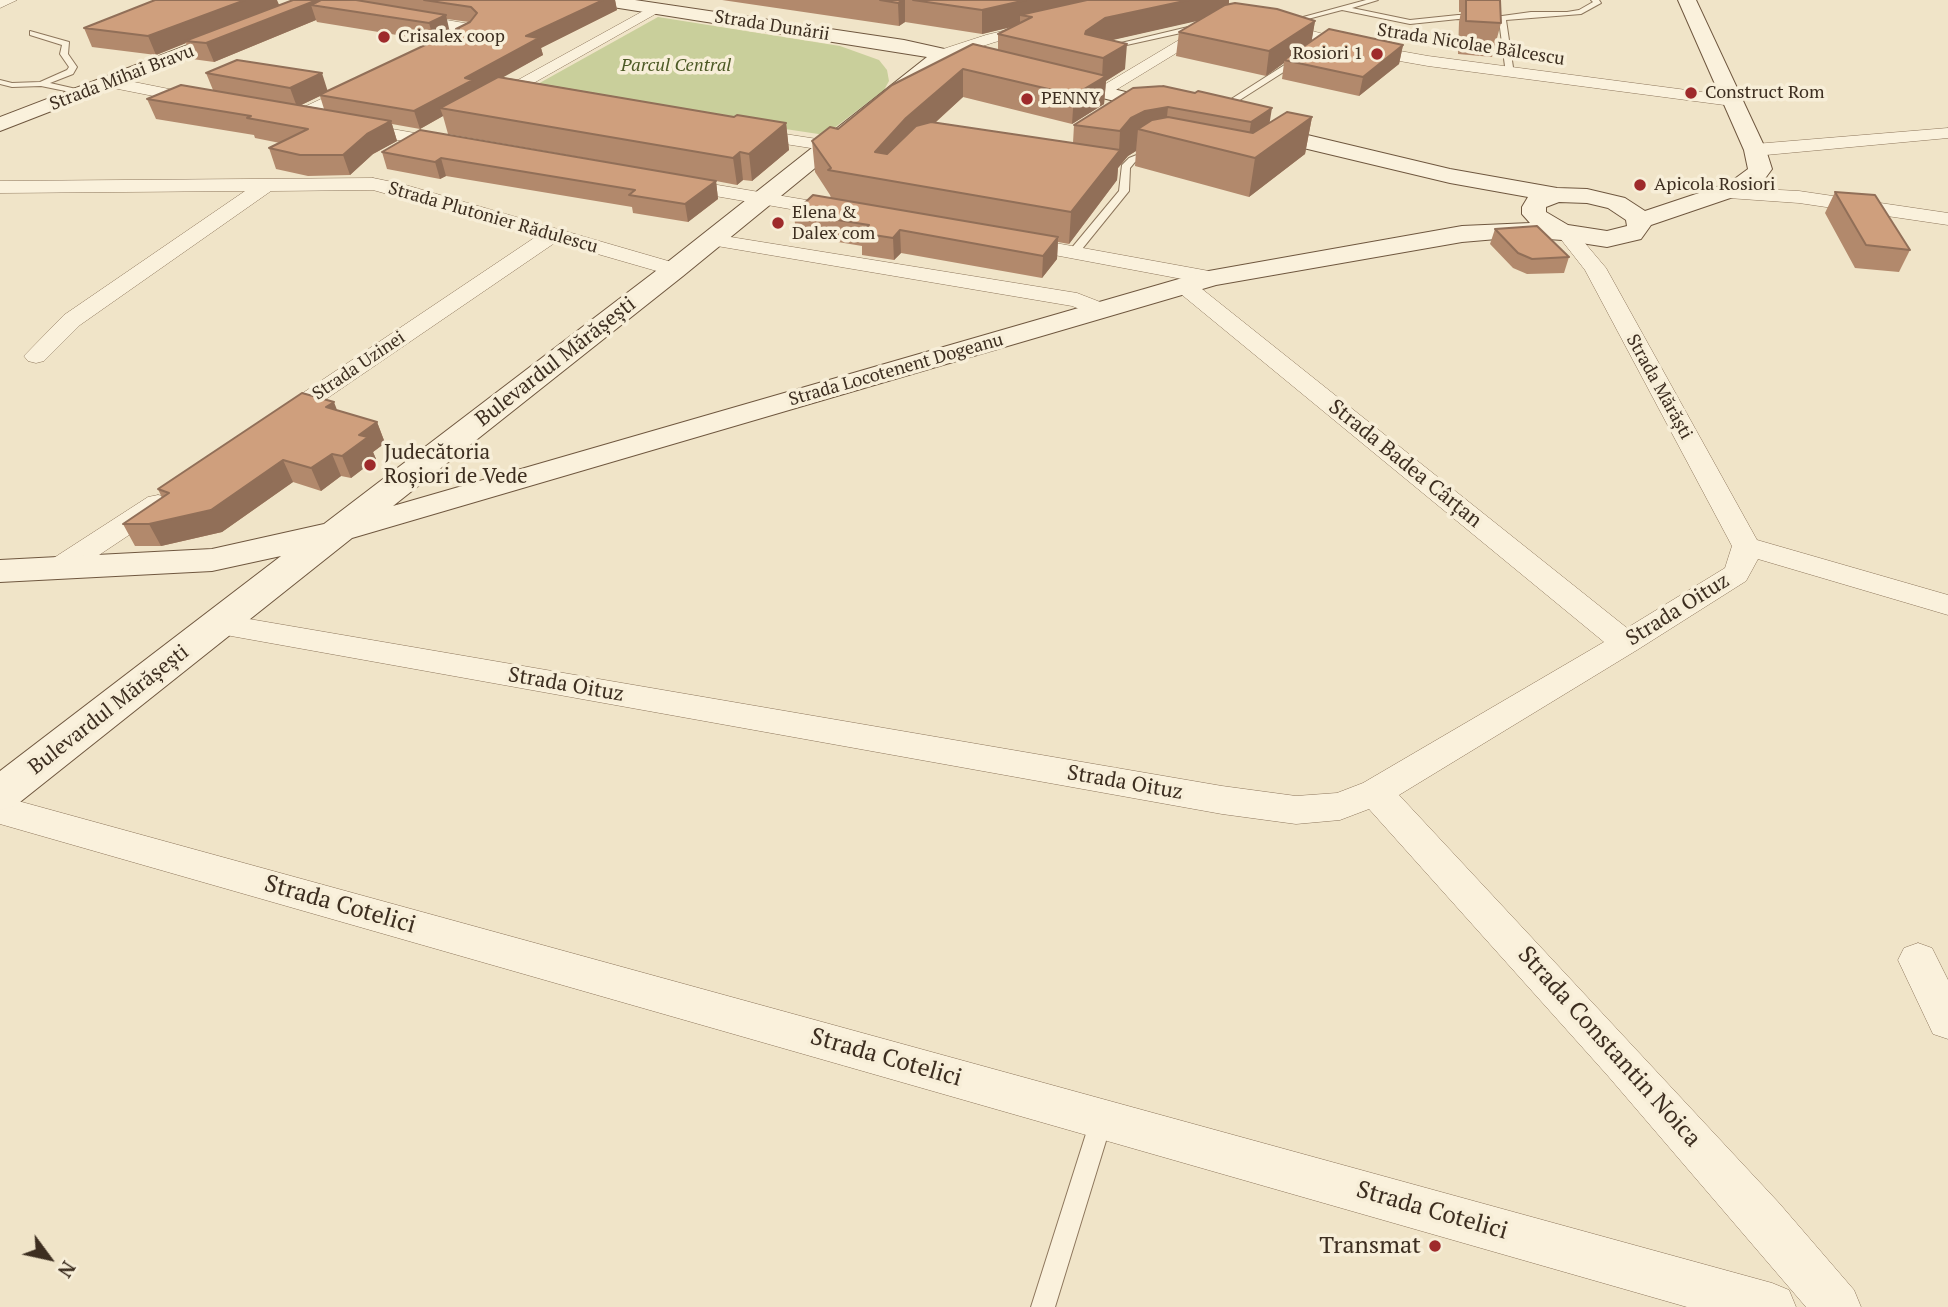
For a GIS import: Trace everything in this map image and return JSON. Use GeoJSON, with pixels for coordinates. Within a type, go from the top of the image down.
{"type":"FeatureCollection","features":[{"type":"Feature","properties":{"kind":"main road","name":"Strada Dunării"},"geometry":{"type":"LineString","coordinates":[[600,0],[857,39],[943,54],[979,64],[948,68],[911,81]]}},
{"type":"Feature","properties":{"kind":"main road"},"geometry":{"type":"LineString","coordinates":[[1640,221],[1754,179],[1760,169],[1755,150],[1687,0]]}},
{"type":"Feature","properties":{"kind":"main road","name":"Strada Mihai Bravu"},"geometry":{"type":"LineString","coordinates":[[0,125],[326,3]]}},
{"type":"Feature","properties":{"kind":"main road"},"geometry":{"type":"LineString","coordinates":[[857,39],[902,61],[911,81]]}},
{"type":"Feature","properties":{"kind":"main road","name":"Bulevardul Mărășești"},"geometry":{"type":"LineString","coordinates":[[0,794],[674,270],[943,54]]}},
{"type":"Feature","properties":{"kind":"main road"},"geometry":{"type":"LineString","coordinates":[[1031,75],[1236,125],[1283,141],[1557,195],[1602,199],[1754,179]]}},
{"type":"Feature","properties":{"kind":"main road"},"geometry":{"type":"LineString","coordinates":[[1451,176],[1534,207],[1540,220],[1564,232]]}},
{"type":"Feature","properties":{"kind":"main road"},"geometry":{"type":"LineString","coordinates":[[1451,176],[1483,196],[1490,207],[1486,218],[1462,234]]}},
{"type":"Feature","properties":{"kind":"main road","name":"Strada Locotenent Dogeanu"},"geometry":{"type":"LineString","coordinates":[[1462,234],[1534,207],[1546,198],[1557,195]]}},
{"type":"Feature","properties":{"kind":"main road"},"geometry":{"type":"LineString","coordinates":[[1602,199],[1627,208],[1640,221]]}},
{"type":"Feature","properties":{"kind":"main road"},"geometry":{"type":"LineString","coordinates":[[1620,237],[1632,234],[1639,228],[1640,221]]}},
{"type":"Feature","properties":{"kind":"main road","name":"Strada Locotenent Dogeanu"},"geometry":{"type":"LineString","coordinates":[[0,571],[212,560],[335,533],[1198,282],[1462,234],[1520,230],[1564,232],[1592,238],[1620,237]]}},
{"type":"Feature","properties":{"kind":"street"},"geometry":{"type":"LineString","coordinates":[[0,4],[10,0]]}},
{"type":"Feature","properties":{"kind":"street"},"geometry":{"type":"LineString","coordinates":[[469,112],[654,9]]}},
{"type":"Feature","properties":{"kind":"street"},"geometry":{"type":"LineString","coordinates":[[391,15],[470,29],[431,51]]}},
{"type":"Feature","properties":{"kind":"street"},"geometry":{"type":"LineString","coordinates":[[1100,92],[1133,66],[1225,21]]}},
{"type":"Feature","properties":{"kind":"street"},"geometry":{"type":"LineString","coordinates":[[943,54],[991,38],[1059,22]]}},
{"type":"Feature","properties":{"kind":"street","name":"Strada Nicolae Bălcescu"},"geometry":{"type":"LineString","coordinates":[[1255,23],[1275,26],[1323,43],[1390,55],[1510,74],[1732,101]]}},
{"type":"Feature","properties":{"kind":"street"},"geometry":{"type":"LineString","coordinates":[[383,75],[291,116],[473,148]]}},
{"type":"Feature","properties":{"kind":"street"},"geometry":{"type":"LineString","coordinates":[[109,82],[222,104]]}},
{"type":"Feature","properties":{"kind":"street"},"geometry":{"type":"LineString","coordinates":[[503,93],[524,97]]}},
{"type":"Feature","properties":{"kind":"street"},"geometry":{"type":"LineString","coordinates":[[391,155],[448,123]]}},
{"type":"Feature","properties":{"kind":"street"},"geometry":{"type":"LineString","coordinates":[[724,129],[830,146]]}},
{"type":"Feature","properties":{"kind":"street"},"geometry":{"type":"LineString","coordinates":[[1755,150],[1948,133]]}},
{"type":"Feature","properties":{"kind":"street"},"geometry":{"type":"LineString","coordinates":[[357,183],[373,166]]}},
{"type":"Feature","properties":{"kind":"street"},"geometry":{"type":"LineString","coordinates":[[1754,179],[1799,197]]}},
{"type":"Feature","properties":{"kind":"street"},"geometry":{"type":"LineString","coordinates":[[655,180],[868,217]]}},
{"type":"Feature","properties":{"kind":"street","name":"Strada Plutonier Rădulescu"},"geometry":{"type":"LineString","coordinates":[[0,187],[357,183],[395,188],[674,270]]}},
{"type":"Feature","properties":{"kind":"street"},"geometry":{"type":"LineString","coordinates":[[36,356],[72,320],[268,184]]}},
{"type":"Feature","properties":{"kind":"street"},"geometry":{"type":"LineString","coordinates":[[1721,193],[1799,197],[1948,219]]}},
{"type":"Feature","properties":{"kind":"street","name":"Strada Mărăști"},"geometry":{"type":"LineString","coordinates":[[1564,232],[1595,268],[1746,546]]}},
{"type":"Feature","properties":{"kind":"street","name":"Strada Uzinei"},"geometry":{"type":"LineString","coordinates":[[254,437],[553,235]]}},
{"type":"Feature","properties":{"kind":"street"},"geometry":{"type":"LineString","coordinates":[[1595,268],[1620,237]]}},
{"type":"Feature","properties":{"kind":"street"},"geometry":{"type":"LineString","coordinates":[[999,239],[1074,253],[1198,282]]}},
{"type":"Feature","properties":{"kind":"street"},"geometry":{"type":"LineString","coordinates":[[712,240],[1077,300],[1100,310]]}},
{"type":"Feature","properties":{"kind":"street","name":"Strada Badea Cârțan"},"geometry":{"type":"LineString","coordinates":[[1198,282],[1626,643]]}},
{"type":"Feature","properties":{"kind":"street"},"geometry":{"type":"LineString","coordinates":[[60,568],[173,492]]}},
{"type":"Feature","properties":{"kind":"street"},"geometry":{"type":"LineString","coordinates":[[1746,546],[1948,605]]}},
{"type":"Feature","properties":{"kind":"street","name":"Strada Oituz"},"geometry":{"type":"LineString","coordinates":[[220,624],[1222,800],[1296,810],[1340,806],[1375,792],[1626,643],[1736,574],[1743,562],[1746,546]]}},
{"type":"Feature","properties":{"kind":"street","name":"Strada Constantin Noica"},"geometry":{"type":"LineString","coordinates":[[1375,792],[1623,1062],[1763,1219],[1837,1307]]}},
{"type":"Feature","properties":{"kind":"street","name":"Strada Cotelici"},"geometry":{"type":"LineString","coordinates":[[0,810],[1772,1307]]}},
{"type":"Feature","properties":{"kind":"street"},"geometry":{"type":"LineString","coordinates":[[1918,960],[1948,1021]]}},
{"type":"Feature","properties":{"kind":"lane"},"geometry":{"type":"LineString","coordinates":[[1275,26],[1374,0]]}},
{"type":"Feature","properties":{"kind":"lane"},"geometry":{"type":"LineString","coordinates":[[1341,8],[1410,22],[1581,12],[1597,3],[1595,0]]}},
{"type":"Feature","properties":{"kind":"lane"},"geometry":{"type":"LineString","coordinates":[[1502,18],[1510,74]]}},
{"type":"Feature","properties":{"kind":"lane"},"geometry":{"type":"LineString","coordinates":[[1099,51],[1108,46],[1225,21]]}},
{"type":"Feature","properties":{"kind":"lane"},"geometry":{"type":"LineString","coordinates":[[33,33],[66,44],[64,54],[73,67],[70,72],[41,84]]}},
{"type":"Feature","properties":{"kind":"lane"},"geometry":{"type":"LineString","coordinates":[[1206,118],[1307,54]]}},
{"type":"Feature","properties":{"kind":"lane"},"geometry":{"type":"LineString","coordinates":[[0,82],[12,85],[41,84],[82,93]]}},
{"type":"Feature","properties":{"kind":"lane"},"geometry":{"type":"LineString","coordinates":[[1074,253],[1124,191],[1125,167],[1145,153],[1164,149]]}},
{"type":"Feature","properties":{"kind":"lane"},"geometry":{"type":"LineString","coordinates":[[1112,174],[1126,176]]}},
{"type":"Feature","properties":{"kind":"lane"},"geometry":{"type":"LineString","coordinates":[[1043,1307],[1102,1118]]}},
{"type":"Feature","properties":{"kind":"green space","name":"Parcul Central"},"geometry":{"type":"Polygon","coordinates":[[[658,17],[840,46],[879,60],[887,70],[889,81],[884,90],[825,135],[527,90],[658,17]]]}},
{"type":"Feature","properties":{"kind":"building"},"geometry":{"type":"Polygon","coordinates":[[[155,0],[245,0],[148,36],[84,28],[155,0]]]}},
{"type":"Feature","properties":{"kind":"building"},"geometry":{"type":"Polygon","coordinates":[[[293,0],[317,0],[206,43],[185,41],[293,0]]]}},
{"type":"Feature","properties":{"kind":"building"},"geometry":{"type":"Polygon","coordinates":[[[321,0],[356,0],[446,15],[429,23],[311,5],[321,0]]]}},
{"type":"Feature","properties":{"kind":"building"},"geometry":{"type":"Polygon","coordinates":[[[424,0],[603,0],[526,36],[539,38],[465,78],[473,80],[414,111],[319,95],[459,29],[456,29],[470,22],[477,13],[471,7],[424,0]]]}},
{"type":"Feature","properties":{"kind":"building"},"geometry":{"type":"Polygon","coordinates":[[[880,0],[903,0],[898,3],[880,0]]]}},
{"type":"Feature","properties":{"kind":"building"},"geometry":{"type":"Polygon","coordinates":[[[913,0],[1026,0],[982,10],[913,0]]]}},
{"type":"Feature","properties":{"kind":"building"},"geometry":{"type":"Polygon","coordinates":[[[1087,0],[1189,0],[1105,18],[1085,34],[1127,44],[1103,58],[998,34],[1032,17],[1020,15],[1087,0]]]}},
{"type":"Feature","properties":{"kind":"building"},"geometry":{"type":"Polygon","coordinates":[[[1466,0],[1500,0],[1501,23],[1466,21],[1466,0]]]}},
{"type":"Feature","properties":{"kind":"building"},"geometry":{"type":"Polygon","coordinates":[[[1235,3],[1277,9],[1315,21],[1269,51],[1179,32],[1225,5],[1235,3]]]}},
{"type":"Feature","properties":{"kind":"building"},"geometry":{"type":"Polygon","coordinates":[[[1329,29],[1403,45],[1363,77],[1284,60],[1329,29]]]}},
{"type":"Feature","properties":{"kind":"building"},"geometry":{"type":"Polygon","coordinates":[[[973,44],[1106,76],[1074,95],[963,69],[906,118],[875,152],[887,154],[916,126],[931,122],[1120,150],[1071,212],[828,170],[831,168],[812,141],[830,127],[838,129],[892,85],[973,44]]]}},
{"type":"Feature","properties":{"kind":"building"},"geometry":{"type":"Polygon","coordinates":[[[237,60],[322,73],[290,88],[206,73],[237,60]]]}},
{"type":"Feature","properties":{"kind":"building"},"geometry":{"type":"Polygon","coordinates":[[[498,77],[734,117],[737,115],[786,123],[749,154],[740,152],[733,158],[440,108],[498,77]]]}},
{"type":"Feature","properties":{"kind":"building"},"geometry":{"type":"Polygon","coordinates":[[[181,85],[391,121],[367,134],[343,155],[300,155],[269,148],[308,129],[247,118],[251,116],[147,99],[181,85]]]}},
{"type":"Feature","properties":{"kind":"building"},"geometry":{"type":"Polygon","coordinates":[[[1163,86],[1272,108],[1251,122],[1168,107],[1145,111],[1131,118],[1120,131],[1074,125],[1133,88],[1163,86]]]}},
{"type":"Feature","properties":{"kind":"building"},"geometry":{"type":"Polygon","coordinates":[[[1287,112],[1312,117],[1255,158],[1138,129],[1152,120],[1168,117],[1253,133],[1287,112]]]}},
{"type":"Feature","properties":{"kind":"building"},"geometry":{"type":"Polygon","coordinates":[[[420,130],[716,181],[685,204],[629,195],[635,190],[441,158],[435,162],[382,152],[420,130]]]}},
{"type":"Feature","properties":{"kind":"building"},"geometry":{"type":"Polygon","coordinates":[[[1835,192],[1875,195],[1910,250],[1866,245],[1835,192]]]}},
{"type":"Feature","properties":{"kind":"building"},"geometry":{"type":"Polygon","coordinates":[[[813,195],[1058,237],[1043,256],[900,230],[893,238],[861,233],[869,225],[794,213],[813,195]]]}},
{"type":"Feature","properties":{"kind":"building"},"geometry":{"type":"Polygon","coordinates":[[[1537,226],[1569,257],[1532,259],[1518,253],[1495,229],[1537,226]]]}},
{"type":"Feature","properties":{"kind":"building"},"geometry":{"type":"Polygon","coordinates":[[[302,393],[334,402],[326,407],[377,422],[359,435],[368,437],[342,456],[332,454],[311,468],[283,460],[211,510],[149,524],[123,524],[169,493],[158,489],[302,393]]]}},
{"type":"Feature","properties":{"kind":"place","name":"Crisalex coop"},"geometry":{"type":"Point","coordinates":[384,37]}},
{"type":"Feature","properties":{"kind":"place","name":"Rosiori 1"},"geometry":{"type":"Point","coordinates":[1377,54]}},
{"type":"Feature","properties":{"kind":"place","name":"Construct Rom"},"geometry":{"type":"Point","coordinates":[1691,93]}},
{"type":"Feature","properties":{"kind":"place","name":"PENNY"},"geometry":{"type":"Point","coordinates":[1027,99]}},
{"type":"Feature","properties":{"kind":"place","name":"Apicola Rosiori"},"geometry":{"type":"Point","coordinates":[1640,185]}},
{"type":"Feature","properties":{"kind":"place","name":"Elena & Dalex com"},"geometry":{"type":"Point","coordinates":[778,223]}},
{"type":"Feature","properties":{"kind":"place","name":"Judecătoria Roșiori de Vede"},"geometry":{"type":"Point","coordinates":[370,465]}},
{"type":"Feature","properties":{"kind":"place","name":"Transmat"},"geometry":{"type":"Point","coordinates":[1435,1246]}}]}
